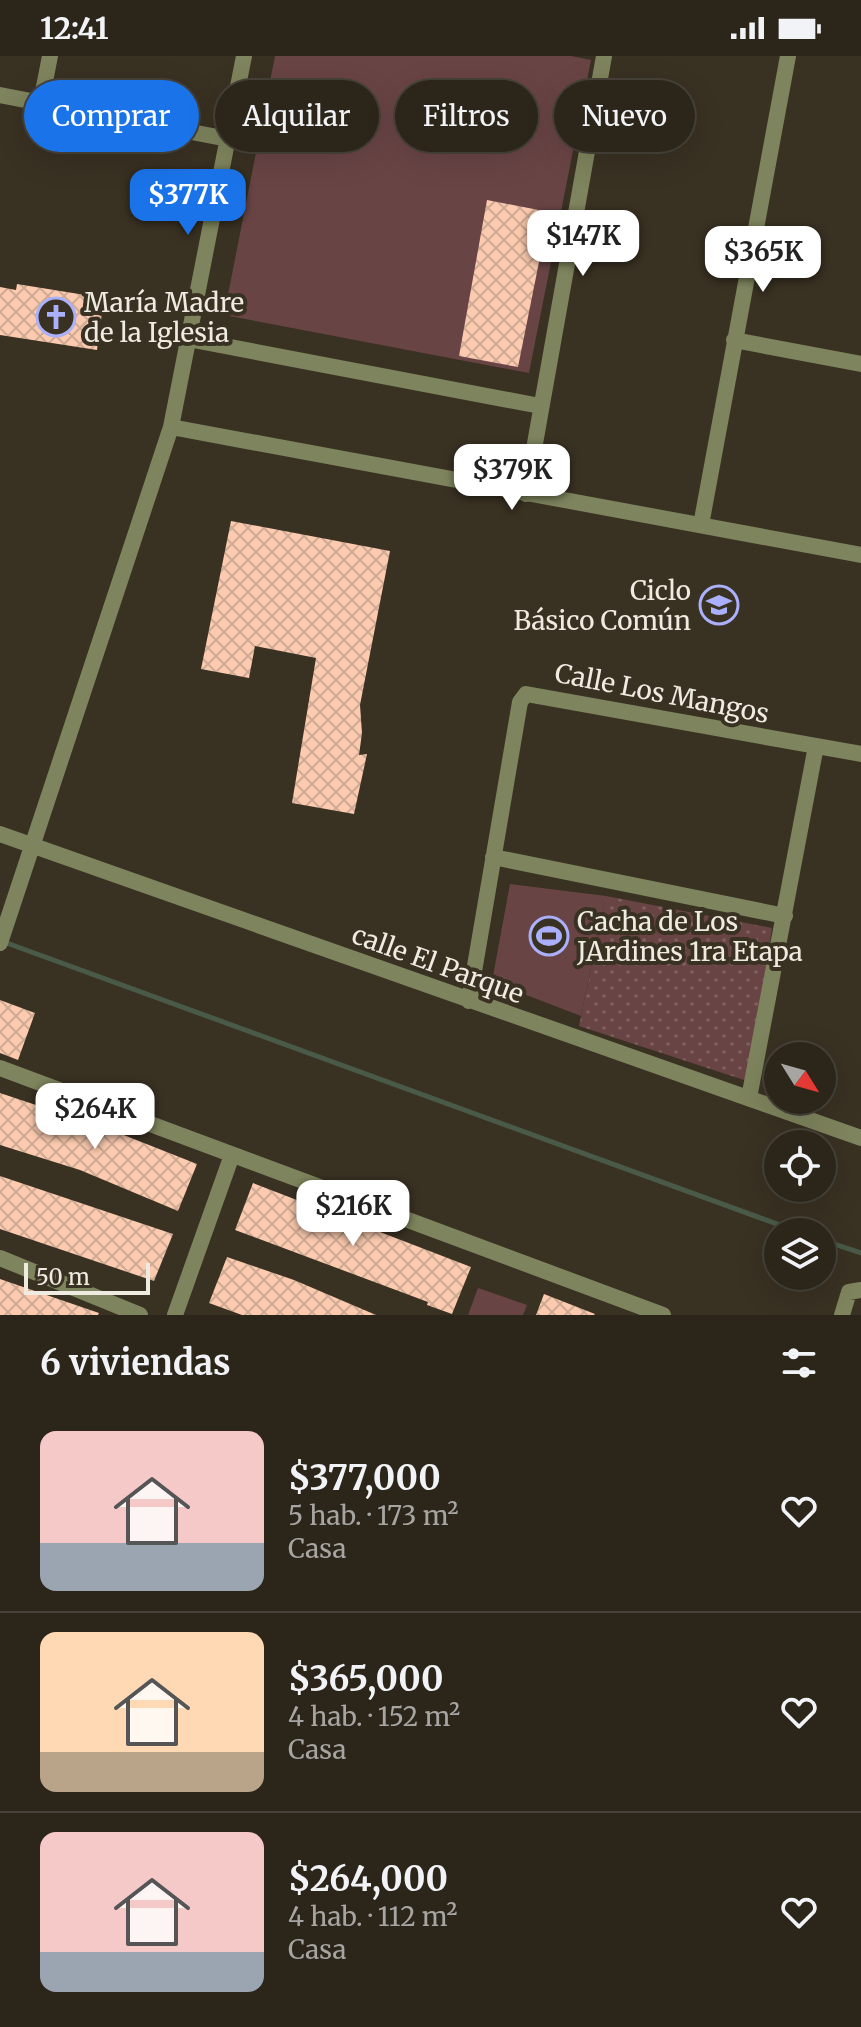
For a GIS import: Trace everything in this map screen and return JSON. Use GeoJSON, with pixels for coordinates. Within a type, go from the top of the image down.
{"type":"FeatureCollection","features":[{"type":"Feature","properties":{"kind":"street"},"geometry":{"type":"LineString","coordinates":[[45,80],[50,56]]}},
{"type":"Feature","properties":{"kind":"street"},"geometry":{"type":"LineString","coordinates":[[239,80],[244,56]]}},
{"type":"Feature","properties":{"kind":"street"},"geometry":{"type":"LineString","coordinates":[[526,494],[604,56]]}},
{"type":"Feature","properties":{"kind":"street"},"geometry":{"type":"LineString","coordinates":[[701,525],[788,56]]}},
{"type":"Feature","properties":{"kind":"street"},"geometry":{"type":"LineString","coordinates":[[0,95],[24,99]]}},
{"type":"Feature","properties":{"kind":"street"},"geometry":{"type":"LineString","coordinates":[[2,935],[171,427],[225,152]]}},
{"type":"Feature","properties":{"kind":"street"},"geometry":{"type":"LineString","coordinates":[[188,339],[540,406]]}},
{"type":"Feature","properties":{"kind":"street"},"geometry":{"type":"LineString","coordinates":[[734,340],[861,364]]}},
{"type":"Feature","properties":{"kind":"street"},"geometry":{"type":"LineString","coordinates":[[171,427],[861,555]]}},
{"type":"Feature","properties":{"kind":"street","name":"Calle Los Mangos"},"geometry":{"type":"LineString","coordinates":[[469,1001],[520,702],[526,694],[861,754]]}},
{"type":"Feature","properties":{"kind":"street"},"geometry":{"type":"LineString","coordinates":[[749,1098],[816,746]]}},
{"type":"Feature","properties":{"kind":"street","name":"calle El Parque"},"geometry":{"type":"LineString","coordinates":[[0,834],[861,1138]]}},
{"type":"Feature","properties":{"kind":"street"},"geometry":{"type":"LineString","coordinates":[[493,857],[785,916]]}},
{"type":"Feature","properties":{"kind":"street"},"geometry":{"type":"LineString","coordinates":[[0,1068],[663,1315]]}},
{"type":"Feature","properties":{"kind":"street"},"geometry":{"type":"LineString","coordinates":[[175,1315],[232,1155]]}},
{"type":"Feature","properties":{"kind":"street"},"geometry":{"type":"LineString","coordinates":[[0,1258],[140,1315]]}},
{"type":"Feature","properties":{"kind":"street"},"geometry":{"type":"LineString","coordinates":[[842,1315],[849,1292],[861,1290]]}},
{"type":"Feature","properties":{"kind":"shaded area"},"geometry":{"type":"Polygon","coordinates":[[[275,56],[571,56],[591,60],[587,80],[554,80],[554,152],[573,152],[529,373],[224,315],[256,152],[379,152],[379,80],[270,80],[275,56]]]}},
{"type":"Feature","properties":{"kind":"shaded area","name":"Cacha de Los JArdines 1ra Etapa"},"geometry":{"type":"Polygon","coordinates":[[[510,884],[606,896],[581,1016],[500,985],[493,976],[510,884]]]}},
{"type":"Feature","properties":{"kind":"shaded area"},"geometry":{"type":"Polygon","coordinates":[[[606,896],[772,928],[749,1074],[744,1080],[579,1026],[606,896]]]}},
{"type":"Feature","properties":{"kind":"shaded area"},"geometry":{"type":"Polygon","coordinates":[[[478,1288],[527,1305],[523,1315],[468,1315],[478,1288]]]}},
{"type":"Feature","properties":{"kind":"building"},"geometry":{"type":"Polygon","coordinates":[[[487,200],[549,212],[518,367],[459,356],[487,200]]]}},
{"type":"Feature","properties":{"kind":"building","name":"María Madre de la Iglesia"},"geometry":{"type":"Polygon","coordinates":[[[17,284],[104,298],[97,350],[0,335],[0,287],[16,290],[17,284]]]}},
{"type":"Feature","properties":{"kind":"building"},"geometry":{"type":"Polygon","coordinates":[[[231,521],[390,551],[360,705],[362,733],[359,755],[367,754],[354,814],[292,803],[316,658],[255,646],[249,678],[201,669],[231,521]]]}},
{"type":"Feature","properties":{"kind":"building"},"geometry":{"type":"Polygon","coordinates":[[[0,1000],[35,1013],[18,1060],[0,1053],[0,1000]]]}},
{"type":"Feature","properties":{"kind":"building"},"geometry":{"type":"Polygon","coordinates":[[[0,1093],[57,1112],[58,1109],[197,1164],[178,1211],[80,1170],[0,1145],[0,1093]]]}},
{"type":"Feature","properties":{"kind":"building"},"geometry":{"type":"Polygon","coordinates":[[[0,1176],[173,1234],[154,1281],[0,1229],[0,1176]]]}},
{"type":"Feature","properties":{"kind":"building"},"geometry":{"type":"Polygon","coordinates":[[[253,1183],[471,1267],[452,1314],[427,1305],[428,1302],[235,1230],[253,1183]]]}},
{"type":"Feature","properties":{"kind":"building"},"geometry":{"type":"Polygon","coordinates":[[[227,1257],[294,1280],[376,1315],[242,1315],[209,1303],[227,1257]]]}},
{"type":"Feature","properties":{"kind":"building"},"geometry":{"type":"Polygon","coordinates":[[[0,1279],[99,1313],[0,1315],[0,1279]]]}},
{"type":"Feature","properties":{"kind":"building"},"geometry":{"type":"Polygon","coordinates":[[[544,1294],[595,1314],[536,1315],[544,1294]]]}},
{"type":"Feature","properties":{"kind":"waterway"},"geometry":{"type":"LineString","coordinates":[[4,942],[764,1219]]}},
{"type":"Feature","properties":{"kind":"waterway"},"geometry":{"type":"LineString","coordinates":[[836,1245],[861,1253]]}},
{"type":"Feature","properties":{"kind":"place","name":"María Madre de la Iglesia"},"geometry":{"type":"Point","coordinates":[56,317]}},
{"type":"Feature","properties":{"kind":"place","name":"Ciclo Básico Común"},"geometry":{"type":"Point","coordinates":[719,605]}},
{"type":"Feature","properties":{"kind":"place","name":"Cacha de Los JArdines 1ra Etapa"},"geometry":{"type":"Point","coordinates":[549,936]}}]}
